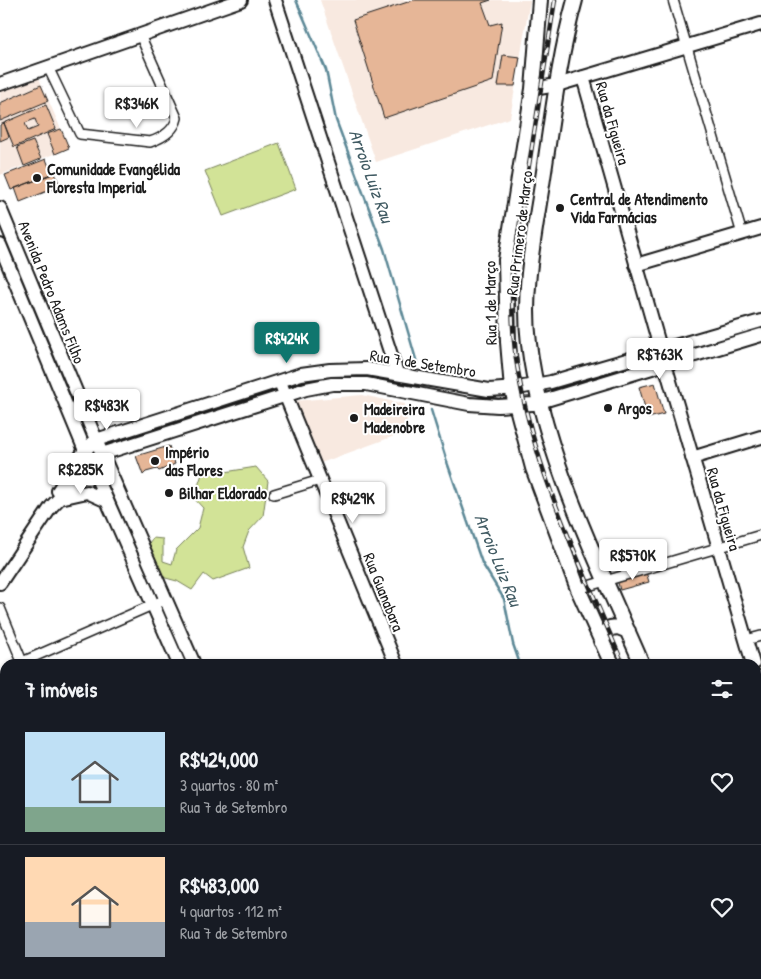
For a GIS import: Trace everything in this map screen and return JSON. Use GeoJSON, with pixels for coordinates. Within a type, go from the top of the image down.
{"type":"FeatureCollection","features":[{"type":"Feature","properties":{"kind":"main road"},"geometry":{"type":"LineString","coordinates":[[0,84],[241,0]]}},
{"type":"Feature","properties":{"kind":"main road"},"geometry":{"type":"LineString","coordinates":[[275,0],[397,373]]}},
{"type":"Feature","properties":{"kind":"main road"},"geometry":{"type":"LineString","coordinates":[[540,0],[533,89],[557,85],[761,24]]}},
{"type":"Feature","properties":{"kind":"main road","name":"Rua Primero de Março"},"geometry":{"type":"LineString","coordinates":[[575,0],[557,85],[527,298],[528,343],[540,402],[570,491],[605,581],[640,659]]}},
{"type":"Feature","properties":{"kind":"main road","name":"Rua da Figueira"},"geometry":{"type":"LineString","coordinates":[[583,77],[661,351]]}},
{"type":"Feature","properties":{"kind":"main road","name":"Rua 1 de Março"},"geometry":{"type":"LineString","coordinates":[[533,89],[516,186],[506,260],[508,342],[512,389],[533,468],[578,589],[610,659]]}},
{"type":"Feature","properties":{"kind":"main road","name":"Avenida Pedro Adams Filho"},"geometry":{"type":"LineString","coordinates":[[0,208],[96,440],[192,659]]}},
{"type":"Feature","properties":{"kind":"main road"},"geometry":{"type":"LineString","coordinates":[[636,265],[761,228]]}},
{"type":"Feature","properties":{"kind":"main road","name":"Avenida Pedro Adams Filho"},"geometry":{"type":"LineString","coordinates":[[0,245],[90,464],[177,659]]}},
{"type":"Feature","properties":{"kind":"main road","name":"Rua 7 de Setembro"},"geometry":{"type":"LineString","coordinates":[[55,503],[60,486],[85,450],[96,440],[279,380],[330,370],[367,369],[489,390],[512,389],[536,385],[661,351],[761,321]]}},
{"type":"Feature","properties":{"kind":"main road","name":"Rua 7 de Setembro"},"geometry":{"type":"LineString","coordinates":[[55,503],[90,464],[102,454],[285,394],[332,384],[366,384],[470,404],[516,405],[540,402],[761,336]]}},
{"type":"Feature","properties":{"kind":"main road","name":"Rua da Figueira"},"geometry":{"type":"LineString","coordinates":[[665,364],[752,659]]}},
{"type":"Feature","properties":{"kind":"main road","name":"Rua Guanabara"},"geometry":{"type":"LineString","coordinates":[[279,380],[394,659]]}},
{"type":"Feature","properties":{"kind":"main road"},"geometry":{"type":"LineString","coordinates":[[692,458],[761,438]]}},
{"type":"Feature","properties":{"kind":"main road"},"geometry":{"type":"LineString","coordinates":[[0,583],[55,503],[87,492],[107,501]]}},
{"type":"Feature","properties":{"kind":"main road"},"geometry":{"type":"LineString","coordinates":[[601,641],[610,628],[618,627],[628,631]]}},
{"type":"Feature","properties":{"kind":"street"},"geometry":{"type":"LineString","coordinates":[[673,0],[742,234]]}},
{"type":"Feature","properties":{"kind":"street"},"geometry":{"type":"LineString","coordinates":[[48,67],[80,134],[150,142],[158,140],[175,125],[177,118],[140,35]]}},
{"type":"Feature","properties":{"kind":"street"},"geometry":{"type":"LineString","coordinates":[[274,494],[320,480]]}},
{"type":"Feature","properties":{"kind":"street"},"geometry":{"type":"LineString","coordinates":[[578,589],[761,536]]}},
{"type":"Feature","properties":{"kind":"street"},"geometry":{"type":"LineString","coordinates":[[31,659],[166,599]]}},
{"type":"Feature","properties":{"kind":"street"},"geometry":{"type":"LineString","coordinates":[[0,608],[20,659]]}},
{"type":"Feature","properties":{"kind":"street"},"geometry":{"type":"LineString","coordinates":[[746,640],[761,636]]}},
{"type":"Feature","properties":{"kind":"shaded area"},"geometry":{"type":"Polygon","coordinates":[[[320,0],[530,0],[510,118],[376,162],[320,0]]]}},
{"type":"Feature","properties":{"kind":"shaded area"},"geometry":{"type":"Polygon","coordinates":[[[38,76],[69,148],[0,175],[0,90],[38,76]]]}},
{"type":"Feature","properties":{"kind":"shaded area","name":"Madeireira Madenobre"},"geometry":{"type":"Polygon","coordinates":[[[362,395],[405,404],[408,431],[318,464],[294,401],[362,395]]]}},
{"type":"Feature","properties":{"kind":"green space"},"geometry":{"type":"Polygon","coordinates":[[[279,143],[296,189],[223,216],[205,171],[279,143]]]}},
{"type":"Feature","properties":{"kind":"green space"},"geometry":{"type":"Polygon","coordinates":[[[256,467],[268,481],[263,516],[249,531],[243,547],[249,568],[213,581],[204,574],[192,590],[177,581],[162,577],[147,545],[153,538],[163,539],[163,561],[172,564],[176,550],[198,528],[203,508],[189,493],[198,486],[202,474],[256,467]]]}},
{"type":"Feature","properties":{"kind":"building"},"geometry":{"type":"Polygon","coordinates":[[[414,0],[491,0],[482,3],[490,25],[502,22],[493,81],[384,118],[353,20],[414,0]]]}},
{"type":"Feature","properties":{"kind":"building"},"geometry":{"type":"Polygon","coordinates":[[[503,55],[520,57],[515,86],[498,86],[503,55]]]}},
{"type":"Feature","properties":{"kind":"building"},"geometry":{"type":"Polygon","coordinates":[[[41,85],[48,101],[0,121],[0,103],[41,85]]]}},
{"type":"Feature","properties":{"kind":"building"},"geometry":{"type":"Polygon","coordinates":[[[46,105],[56,129],[14,147],[4,123],[46,105]],[[35,119],[25,123],[28,131],[38,127],[35,119]]]}},
{"type":"Feature","properties":{"kind":"building"},"geometry":{"type":"Polygon","coordinates":[[[4,123],[9,137],[0,141],[0,125],[4,123]]]}},
{"type":"Feature","properties":{"kind":"building"},"geometry":{"type":"Polygon","coordinates":[[[61,129],[69,148],[55,154],[47,134],[61,129]]]}},
{"type":"Feature","properties":{"kind":"building"},"geometry":{"type":"Polygon","coordinates":[[[33,141],[41,159],[24,166],[17,147],[33,141]]]}},
{"type":"Feature","properties":{"kind":"building"},"geometry":{"type":"Polygon","coordinates":[[[46,159],[52,174],[11,190],[5,175],[46,159]]]}},
{"type":"Feature","properties":{"kind":"building"},"geometry":{"type":"Polygon","coordinates":[[[55,173],[60,186],[20,202],[15,188],[55,173]]]}},
{"type":"Feature","properties":{"kind":"building"},"geometry":{"type":"Polygon","coordinates":[[[655,383],[664,414],[648,418],[639,387],[655,383]]]}},
{"type":"Feature","properties":{"kind":"building"},"geometry":{"type":"Polygon","coordinates":[[[99,395],[103,406],[118,400],[122,412],[96,421],[86,399],[99,395]]]}},
{"type":"Feature","properties":{"kind":"building","name":"Império das Flores"},"geometry":{"type":"Polygon","coordinates":[[[169,446],[175,464],[159,471],[157,469],[146,472],[143,475],[136,456],[169,446]]]}},
{"type":"Feature","properties":{"kind":"building"},"geometry":{"type":"Polygon","coordinates":[[[646,572],[649,582],[620,590],[618,583],[620,579],[646,572]]]}},
{"type":"Feature","properties":{"kind":"waterway","name":"Arroio Luiz Rau"},"geometry":{"type":"LineString","coordinates":[[296,0],[326,70],[336,120],[384,249],[417,363]]}},
{"type":"Feature","properties":{"kind":"waterway","name":"Arroio Luiz Rau"},"geometry":{"type":"LineString","coordinates":[[431,410],[482,563],[504,599],[513,644],[518,659]]}},
{"type":"Feature","properties":{"kind":"railway"},"geometry":{"type":"LineString","coordinates":[[555,0],[512,273],[515,347],[526,409],[548,484],[621,659]]}},
{"type":"Feature","properties":{"kind":"place","name":"Comunidade Evangélida Floresta Imperial"},"geometry":{"type":"Point","coordinates":[37,178]}},
{"type":"Feature","properties":{"kind":"place","name":"Central de Atendimento Vida Farmácias"},"geometry":{"type":"Point","coordinates":[560,208]}},
{"type":"Feature","properties":{"kind":"place","name":"Argos"},"geometry":{"type":"Point","coordinates":[608,408]}},
{"type":"Feature","properties":{"kind":"place","name":"Madeireira Madenobre"},"geometry":{"type":"Point","coordinates":[354,418]}},
{"type":"Feature","properties":{"kind":"place","name":"Império das Flores"},"geometry":{"type":"Point","coordinates":[155,461]}},
{"type":"Feature","properties":{"kind":"place","name":"Bilhar Eldorado"},"geometry":{"type":"Point","coordinates":[169,493]}}]}
